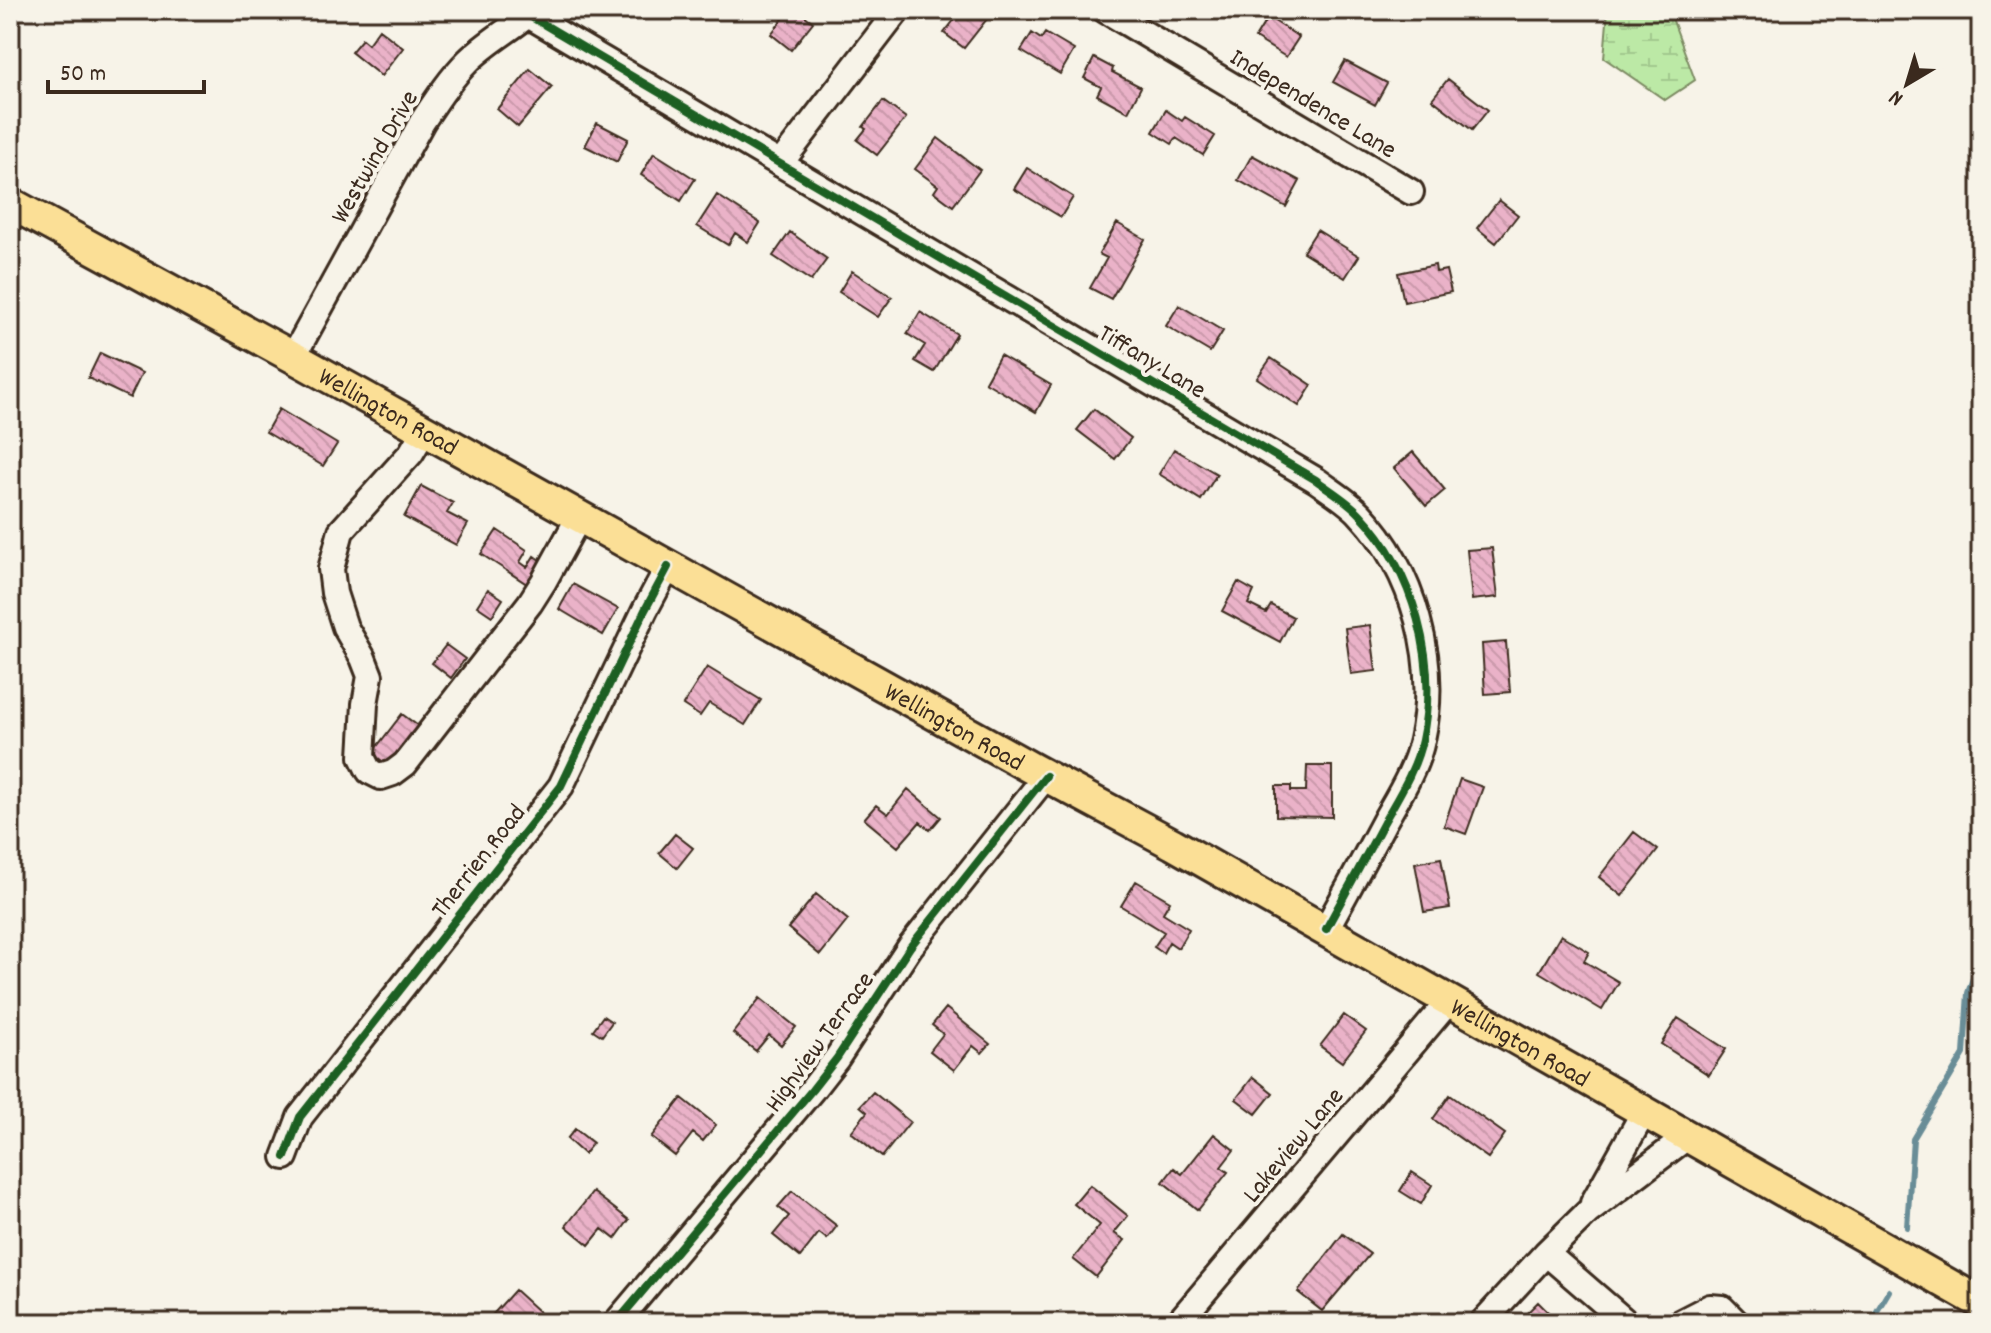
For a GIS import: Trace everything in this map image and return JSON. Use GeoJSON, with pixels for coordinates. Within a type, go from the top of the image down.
{"type":"FeatureCollection","features":[{"type":"Feature","properties":{"kind":"main road","name":"Wellington Road"},"geometry":{"type":"LineString","coordinates":[[10,203],[1326,929],[1981,1303]]}},
{"type":"Feature","properties":{"kind":"street"},"geometry":{"type":"LineString","coordinates":[[780,164],[898,10]]}},
{"type":"Feature","properties":{"kind":"street","name":"Independence Lane"},"geometry":{"type":"LineString","coordinates":[[1105,10],[1411,192]]}},
{"type":"Feature","properties":{"kind":"street","name":"Tiffany Lane"},"geometry":{"type":"LineString","coordinates":[[531,12],[780,164],[1316,480],[1358,512],[1390,550],[1410,594],[1423,641],[1428,691],[1422,740],[1414,763],[1326,929]]}},
{"type":"Feature","properties":{"kind":"street","name":"Westwind Drive"},"geometry":{"type":"LineString","coordinates":[[293,357],[442,91],[467,61],[531,12]]}},
{"type":"Feature","properties":{"kind":"street"},"geometry":{"type":"LineString","coordinates":[[424,431],[411,453],[341,531],[331,569],[334,593],[345,627],[370,676],[362,757],[369,771],[381,777],[405,764],[530,603],[579,517]]}},
{"type":"Feature","properties":{"kind":"street","name":"Therrien Road"},"geometry":{"type":"LineString","coordinates":[[285,1157],[300,1117],[561,786],[668,567]]}},
{"type":"Feature","properties":{"kind":"street","name":"Highview Terrace"},"geometry":{"type":"LineString","coordinates":[[616,1323],[812,1090],[910,947],[1046,776]]}},
{"type":"Feature","properties":{"kind":"street","name":"Lakeview Lane"},"geometry":{"type":"LineString","coordinates":[[1178,1323],[1449,1001]]}},
{"type":"Feature","properties":{"kind":"street"},"geometry":{"type":"LineString","coordinates":[[1588,1212],[1644,1112]]}},
{"type":"Feature","properties":{"kind":"street"},"geometry":{"type":"LineString","coordinates":[[1482,1323],[1588,1212],[1687,1137]]}},
{"type":"Feature","properties":{"kind":"street"},"geometry":{"type":"LineString","coordinates":[[1546,1253],[1627,1323]]}},
{"type":"Feature","properties":{"kind":"street"},"geometry":{"type":"LineString","coordinates":[[1679,1323],[1710,1307],[1722,1308],[1737,1323]]}},
{"type":"Feature","properties":{"kind":"green space"},"geometry":{"type":"Polygon","coordinates":[[[1608,10],[1669,10],[1695,80],[1665,100],[1604,58],[1608,10]]]}},
{"type":"Feature","properties":{"kind":"building"},"geometry":{"type":"Polygon","coordinates":[[[790,10],[797,10],[813,22],[791,50],[771,34],[790,10]]]}},
{"type":"Feature","properties":{"kind":"building"},"geometry":{"type":"Polygon","coordinates":[[[962,10],[994,10],[964,48],[944,33],[962,10]]]}},
{"type":"Feature","properties":{"kind":"building"},"geometry":{"type":"Polygon","coordinates":[[[1268,17],[1299,37],[1286,57],[1255,38],[1268,17]]]}},
{"type":"Feature","properties":{"kind":"building"},"geometry":{"type":"Polygon","coordinates":[[[379,29],[403,48],[381,76],[351,52],[362,39],[368,44],[379,29]]]}},
{"type":"Feature","properties":{"kind":"building"},"geometry":{"type":"Polygon","coordinates":[[[1032,33],[1041,39],[1045,33],[1074,50],[1060,74],[1021,51],[1032,33]]]}},
{"type":"Feature","properties":{"kind":"building"},"geometry":{"type":"Polygon","coordinates":[[[1094,58],[1113,68],[1112,72],[1141,87],[1128,112],[1097,95],[1101,87],[1084,78],[1094,58]]]}},
{"type":"Feature","properties":{"kind":"building"},"geometry":{"type":"Polygon","coordinates":[[[1345,61],[1387,83],[1375,105],[1333,82],[1345,61]]]}},
{"type":"Feature","properties":{"kind":"building"},"geometry":{"type":"Polygon","coordinates":[[[530,69],[552,87],[518,127],[497,109],[530,69]]]}},
{"type":"Feature","properties":{"kind":"building"},"geometry":{"type":"Polygon","coordinates":[[[1448,79],[1488,110],[1472,130],[1432,99],[1448,79]]]}},
{"type":"Feature","properties":{"kind":"building"},"geometry":{"type":"Polygon","coordinates":[[[883,101],[906,118],[877,155],[857,140],[883,101]]]}},
{"type":"Feature","properties":{"kind":"building"},"geometry":{"type":"Polygon","coordinates":[[[1166,110],[1182,121],[1185,117],[1215,136],[1203,155],[1176,138],[1172,144],[1153,132],[1166,110]]]}},
{"type":"Feature","properties":{"kind":"building"},"geometry":{"type":"Polygon","coordinates":[[[597,123],[628,139],[617,162],[585,146],[597,123]]]}},
{"type":"Feature","properties":{"kind":"building"},"geometry":{"type":"Polygon","coordinates":[[[938,138],[980,170],[953,206],[934,192],[938,186],[915,169],[938,138]]]}},
{"type":"Feature","properties":{"kind":"building"},"geometry":{"type":"Polygon","coordinates":[[[654,153],[695,179],[681,201],[641,175],[654,153]]]}},
{"type":"Feature","properties":{"kind":"building"},"geometry":{"type":"Polygon","coordinates":[[[1252,155],[1300,181],[1286,207],[1238,180],[1252,155]]]}},
{"type":"Feature","properties":{"kind":"building"},"geometry":{"type":"Polygon","coordinates":[[[1027,168],[1073,197],[1061,217],[1014,189],[1027,168]]]}},
{"type":"Feature","properties":{"kind":"building"},"geometry":{"type":"Polygon","coordinates":[[[717,195],[760,223],[748,242],[735,233],[728,245],[697,226],[717,195]]]}},
{"type":"Feature","properties":{"kind":"building"},"geometry":{"type":"Polygon","coordinates":[[[1499,200],[1518,215],[1496,243],[1477,228],[1499,200]]]}},
{"type":"Feature","properties":{"kind":"building"},"geometry":{"type":"Polygon","coordinates":[[[1117,223],[1145,239],[1111,299],[1090,288],[1107,258],[1099,254],[1117,223]]]}},
{"type":"Feature","properties":{"kind":"building"},"geometry":{"type":"Polygon","coordinates":[[[1317,230],[1359,256],[1345,278],[1303,252],[1317,230]]]}},
{"type":"Feature","properties":{"kind":"building"},"geometry":{"type":"Polygon","coordinates":[[[790,232],[827,259],[811,281],[773,256],[790,232]]]}},
{"type":"Feature","properties":{"kind":"building"},"geometry":{"type":"Polygon","coordinates":[[[1435,265],[1436,272],[1446,270],[1451,292],[1404,302],[1398,273],[1435,265]]]}},
{"type":"Feature","properties":{"kind":"building"},"geometry":{"type":"Polygon","coordinates":[[[852,271],[892,297],[878,317],[839,292],[852,271]]]}},
{"type":"Feature","properties":{"kind":"building"},"geometry":{"type":"Polygon","coordinates":[[[1179,305],[1223,331],[1210,352],[1166,326],[1179,305]]]}},
{"type":"Feature","properties":{"kind":"building"},"geometry":{"type":"Polygon","coordinates":[[[920,312],[957,334],[934,372],[915,361],[925,345],[907,334],[920,312]]]}},
{"type":"Feature","properties":{"kind":"building"},"geometry":{"type":"Polygon","coordinates":[[[100,353],[142,373],[130,398],[88,378],[100,353]]]}},
{"type":"Feature","properties":{"kind":"building"},"geometry":{"type":"Polygon","coordinates":[[[1000,355],[1051,385],[1036,412],[985,382],[1000,355]]]}},
{"type":"Feature","properties":{"kind":"building"},"geometry":{"type":"Polygon","coordinates":[[[1271,358],[1312,385],[1299,406],[1257,378],[1271,358]]]}},
{"type":"Feature","properties":{"kind":"building"},"geometry":{"type":"Polygon","coordinates":[[[279,409],[337,444],[323,466],[266,432],[279,409]]]}},
{"type":"Feature","properties":{"kind":"building"},"geometry":{"type":"Polygon","coordinates":[[[1094,409],[1131,438],[1115,459],[1077,430],[1094,409]]]}},
{"type":"Feature","properties":{"kind":"building"},"geometry":{"type":"Polygon","coordinates":[[[1174,449],[1217,474],[1201,500],[1159,474],[1174,449]]]}},
{"type":"Feature","properties":{"kind":"building"},"geometry":{"type":"Polygon","coordinates":[[[1413,452],[1445,490],[1426,506],[1394,468],[1413,452]]]}},
{"type":"Feature","properties":{"kind":"building"},"geometry":{"type":"Polygon","coordinates":[[[421,486],[453,503],[447,513],[468,524],[456,545],[404,517],[421,486]]]}},
{"type":"Feature","properties":{"kind":"building"},"geometry":{"type":"Polygon","coordinates":[[[497,530],[527,550],[520,562],[527,567],[534,556],[547,565],[533,588],[481,554],[497,530]]]}},
{"type":"Feature","properties":{"kind":"building"},"geometry":{"type":"Polygon","coordinates":[[[1492,548],[1498,597],[1472,600],[1467,550],[1492,548]]]}},
{"type":"Feature","properties":{"kind":"building"},"geometry":{"type":"Polygon","coordinates":[[[1238,582],[1254,591],[1248,604],[1266,613],[1271,605],[1293,617],[1280,642],[1222,611],[1238,582]]]}},
{"type":"Feature","properties":{"kind":"building"},"geometry":{"type":"Polygon","coordinates":[[[573,584],[618,609],[603,635],[559,609],[573,584]]]}},
{"type":"Feature","properties":{"kind":"building"},"geometry":{"type":"Polygon","coordinates":[[[488,589],[503,599],[492,616],[477,606],[488,589]]]}},
{"type":"Feature","properties":{"kind":"building"},"geometry":{"type":"Polygon","coordinates":[[[1370,625],[1376,671],[1351,674],[1345,628],[1370,625]]]}},
{"type":"Feature","properties":{"kind":"building"},"geometry":{"type":"Polygon","coordinates":[[[1506,642],[1510,692],[1485,694],[1482,644],[1506,642]]]}},
{"type":"Feature","properties":{"kind":"building"},"geometry":{"type":"Polygon","coordinates":[[[446,645],[465,659],[451,678],[432,663],[446,645]]]}},
{"type":"Feature","properties":{"kind":"building"},"geometry":{"type":"Polygon","coordinates":[[[707,667],[761,700],[745,725],[709,703],[700,716],[683,705],[707,667]]]}},
{"type":"Feature","properties":{"kind":"building"},"geometry":{"type":"Polygon","coordinates":[[[402,714],[422,729],[391,768],[372,753],[402,714]]]}},
{"type":"Feature","properties":{"kind":"building"},"geometry":{"type":"Polygon","coordinates":[[[1307,766],[1332,766],[1332,817],[1276,816],[1276,786],[1291,786],[1291,791],[1306,791],[1307,766]]]}},
{"type":"Feature","properties":{"kind":"building"},"geometry":{"type":"Polygon","coordinates":[[[1460,779],[1483,787],[1466,834],[1444,826],[1460,779]]]}},
{"type":"Feature","properties":{"kind":"building"},"geometry":{"type":"Polygon","coordinates":[[[908,789],[941,817],[930,830],[920,822],[898,847],[864,819],[876,805],[888,814],[908,789]]]}},
{"type":"Feature","properties":{"kind":"building"},"geometry":{"type":"Polygon","coordinates":[[[1634,832],[1658,850],[1622,896],[1599,877],[1634,832]]]}},
{"type":"Feature","properties":{"kind":"building"},"geometry":{"type":"Polygon","coordinates":[[[675,834],[693,848],[677,868],[659,853],[675,834]]]}},
{"type":"Feature","properties":{"kind":"building"},"geometry":{"type":"Polygon","coordinates":[[[1441,858],[1450,908],[1424,912],[1415,863],[1441,858]]]}},
{"type":"Feature","properties":{"kind":"building"},"geometry":{"type":"Polygon","coordinates":[[[1136,881],[1170,901],[1163,913],[1189,929],[1178,948],[1169,942],[1163,953],[1154,947],[1164,932],[1121,906],[1136,881]]]}},
{"type":"Feature","properties":{"kind":"building"},"geometry":{"type":"Polygon","coordinates":[[[816,894],[848,920],[820,955],[788,928],[816,894]]]}},
{"type":"Feature","properties":{"kind":"building"},"geometry":{"type":"Polygon","coordinates":[[[1561,935],[1589,952],[1584,961],[1619,982],[1602,1010],[1539,972],[1561,935]]]}},
{"type":"Feature","properties":{"kind":"building"},"geometry":{"type":"Polygon","coordinates":[[[760,998],[796,1027],[781,1045],[769,1035],[756,1051],[733,1033],[760,998]]]}},
{"type":"Feature","properties":{"kind":"building"},"geometry":{"type":"Polygon","coordinates":[[[946,1008],[990,1044],[982,1053],[973,1046],[954,1070],[930,1051],[943,1034],[932,1025],[946,1008]]]}},
{"type":"Feature","properties":{"kind":"building"},"geometry":{"type":"Polygon","coordinates":[[[1344,1015],[1366,1031],[1342,1062],[1320,1046],[1344,1015]]]}},
{"type":"Feature","properties":{"kind":"building"},"geometry":{"type":"Polygon","coordinates":[[[603,1016],[612,1022],[602,1036],[593,1030],[603,1016]]]}},
{"type":"Feature","properties":{"kind":"building"},"geometry":{"type":"Polygon","coordinates":[[[1678,1018],[1726,1049],[1709,1075],[1661,1044],[1678,1018]]]}},
{"type":"Feature","properties":{"kind":"building"},"geometry":{"type":"Polygon","coordinates":[[[1253,1077],[1273,1093],[1256,1114],[1236,1099],[1253,1077]]]}},
{"type":"Feature","properties":{"kind":"building"},"geometry":{"type":"Polygon","coordinates":[[[873,1092],[910,1122],[882,1157],[851,1132],[867,1112],[860,1106],[873,1092]]]}},
{"type":"Feature","properties":{"kind":"building"},"geometry":{"type":"Polygon","coordinates":[[[1450,1095],[1505,1134],[1488,1158],[1433,1119],[1450,1095]]]}},
{"type":"Feature","properties":{"kind":"building"},"geometry":{"type":"Polygon","coordinates":[[[682,1098],[716,1125],[703,1141],[693,1133],[675,1156],[651,1137],[682,1098]]]}},
{"type":"Feature","properties":{"kind":"building"},"geometry":{"type":"Polygon","coordinates":[[[575,1129],[593,1143],[584,1154],[567,1139],[575,1129]]]}},
{"type":"Feature","properties":{"kind":"building"},"geometry":{"type":"Polygon","coordinates":[[[1214,1134],[1234,1150],[1221,1167],[1228,1172],[1198,1210],[1163,1182],[1174,1168],[1182,1174],[1214,1134]]]}},
{"type":"Feature","properties":{"kind":"building"},"geometry":{"type":"Polygon","coordinates":[[[1412,1172],[1432,1185],[1421,1204],[1400,1191],[1412,1172]]]}},
{"type":"Feature","properties":{"kind":"building"},"geometry":{"type":"Polygon","coordinates":[[[1090,1185],[1128,1216],[1114,1233],[1125,1240],[1096,1277],[1073,1259],[1100,1225],[1074,1204],[1090,1185]]]}},
{"type":"Feature","properties":{"kind":"building"},"geometry":{"type":"Polygon","coordinates":[[[792,1191],[837,1226],[827,1239],[819,1233],[800,1257],[773,1235],[789,1216],[778,1207],[792,1191]]]}},
{"type":"Feature","properties":{"kind":"building"},"geometry":{"type":"Polygon","coordinates":[[[593,1192],[629,1220],[615,1239],[602,1229],[589,1245],[566,1226],[593,1192]]]}},
{"type":"Feature","properties":{"kind":"building"},"geometry":{"type":"Polygon","coordinates":[[[1343,1234],[1370,1254],[1322,1311],[1298,1292],[1343,1234]]]}},
{"type":"Feature","properties":{"kind":"building"},"geometry":{"type":"Polygon","coordinates":[[[515,1290],[549,1321],[485,1323],[515,1290]]]}},
{"type":"Feature","properties":{"kind":"building"},"geometry":{"type":"Polygon","coordinates":[[[1538,1302],[1559,1323],[1517,1323],[1538,1302]]]}},
{"type":"Feature","properties":{"kind":"waterway"},"geometry":{"type":"LineString","coordinates":[[1907,1227],[1913,1139],[1964,1054],[1968,993],[1981,955]]}},
{"type":"Feature","properties":{"kind":"waterway"},"geometry":{"type":"LineString","coordinates":[[1870,1323],[1889,1291]]}},
{"type":"Feature","properties":{"kind":"cycle path"},"geometry":{"type":"LineString","coordinates":[[528,15],[1316,480],[1360,514],[1395,562],[1418,619],[1427,680],[1426,710],[1422,740],[1411,772],[1326,929]]}},
{"type":"Feature","properties":{"kind":"cycle path"},"geometry":{"type":"LineString","coordinates":[[285,1157],[300,1117],[561,786],[668,567]]}},
{"type":"Feature","properties":{"kind":"cycle path"},"geometry":{"type":"LineString","coordinates":[[616,1323],[812,1090],[837,1058],[910,947],[1046,776]]}}]}
